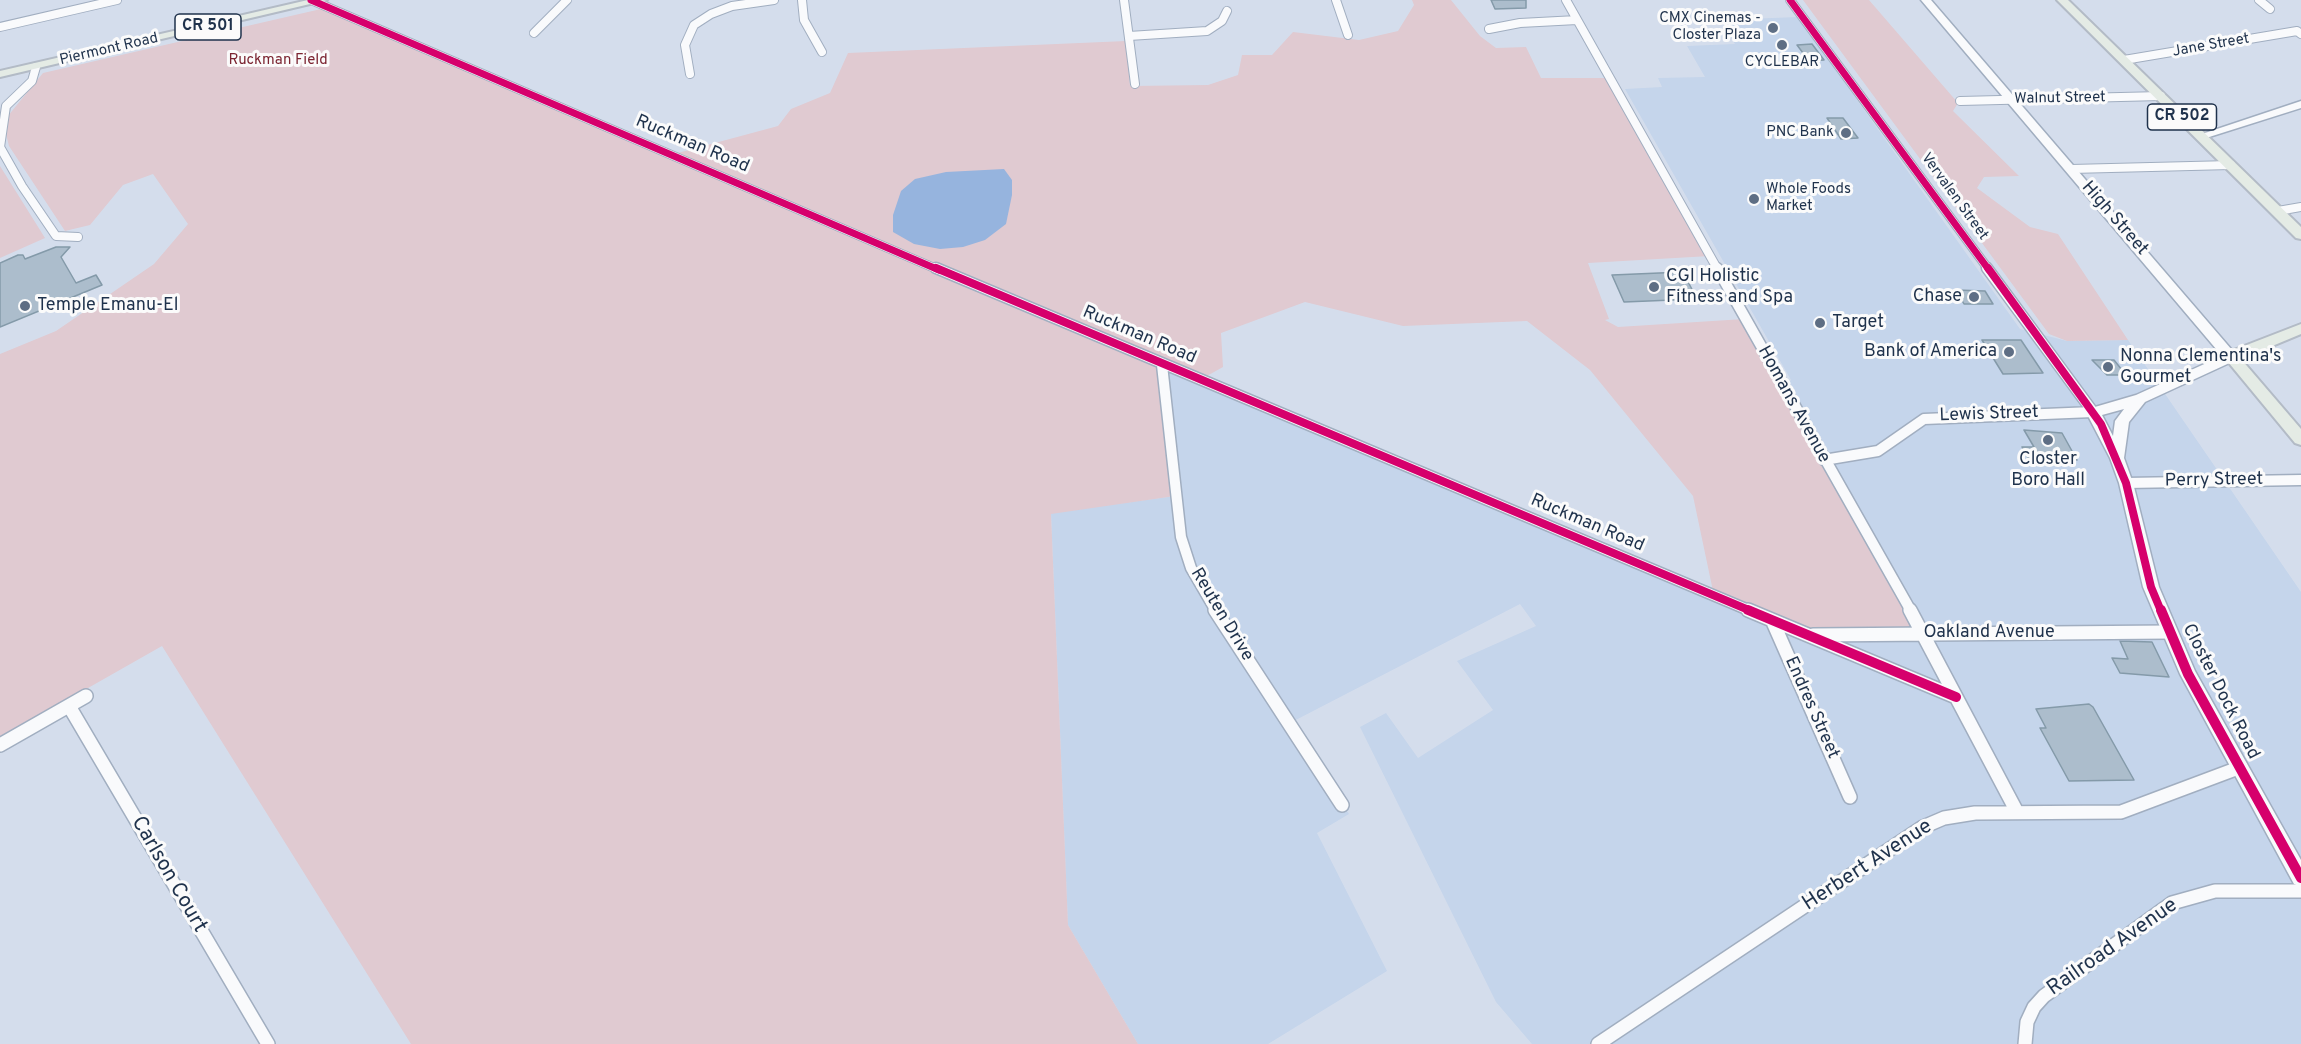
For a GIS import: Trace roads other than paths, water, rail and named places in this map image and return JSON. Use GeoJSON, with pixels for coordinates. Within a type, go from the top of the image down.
{"type":"FeatureCollection","features":[{"type":"Feature","properties":{"kind":"main road","name":"CR 502"},"geometry":{"type":"LineString","coordinates":[[2062,0],[2301,235]]}},
{"type":"Feature","properties":{"kind":"main road","name":"Piermont Road"},"geometry":{"type":"LineString","coordinates":[[0,74],[36,68],[315,1]]}},
{"type":"Feature","properties":{"kind":"main road"},"geometry":{"type":"LineString","coordinates":[[2231,357],[2301,329]]}},
{"type":"Feature","properties":{"kind":"main road","name":"High Street"},"geometry":{"type":"LineString","coordinates":[[2231,357],[2301,439]]}},
{"type":"Feature","properties":{"kind":"street"},"geometry":{"type":"LineString","coordinates":[[0,27],[117,0]]}},
{"type":"Feature","properties":{"kind":"street"},"geometry":{"type":"LineString","coordinates":[[534,33],[567,0]]}},
{"type":"Feature","properties":{"kind":"street"},"geometry":{"type":"LineString","coordinates":[[690,74],[686,38],[694,26],[722,9],[744,3],[774,0]]}},
{"type":"Feature","properties":{"kind":"street"},"geometry":{"type":"LineString","coordinates":[[802,0],[804,20],[822,52]]}},
{"type":"Feature","properties":{"kind":"street"},"geometry":{"type":"LineString","coordinates":[[1124,0],[1135,84]]}},
{"type":"Feature","properties":{"kind":"street"},"geometry":{"type":"LineString","coordinates":[[1336,0],[1348,35]]}},
{"type":"Feature","properties":{"kind":"street","name":"Homans Avenue"},"geometry":{"type":"LineString","coordinates":[[1566,0],[1923,633],[2017,812]]}},
{"type":"Feature","properties":{"kind":"street","name":"Vervalen Street"},"geometry":{"type":"LineString","coordinates":[[1791,0],[2093,412]]}},
{"type":"Feature","properties":{"kind":"street","name":"High Street"},"geometry":{"type":"LineString","coordinates":[[1926,0],[2231,357]]}},
{"type":"Feature","properties":{"kind":"street"},"geometry":{"type":"LineString","coordinates":[[2259,0],[2270,9]]}},
{"type":"Feature","properties":{"kind":"street","name":"Ruckman Road"},"geometry":{"type":"LineString","coordinates":[[315,1],[1162,365],[1956,698]]}},
{"type":"Feature","properties":{"kind":"street"},"geometry":{"type":"LineString","coordinates":[[1129,36],[1207,31],[1222,21],[1227,11]]}},
{"type":"Feature","properties":{"kind":"street"},"geometry":{"type":"LineString","coordinates":[[1489,28],[1520,23],[1577,20]]}},
{"type":"Feature","properties":{"kind":"street","name":"Jane Street"},"geometry":{"type":"LineString","coordinates":[[2124,60],[2299,33]]}},
{"type":"Feature","properties":{"kind":"street"},"geometry":{"type":"LineString","coordinates":[[36,68],[32,81],[6,106],[0,147],[21,186],[56,236],[78,237]]}},
{"type":"Feature","properties":{"kind":"street","name":"Walnut Street"},"geometry":{"type":"LineString","coordinates":[[1960,101],[2161,96]]}},
{"type":"Feature","properties":{"kind":"street"},"geometry":{"type":"LineString","coordinates":[[2202,136],[2301,104]]}},
{"type":"Feature","properties":{"kind":"street"},"geometry":{"type":"LineString","coordinates":[[2071,169],[2231,165]]}},
{"type":"Feature","properties":{"kind":"street"},"geometry":{"type":"LineString","coordinates":[[2278,211],[2301,207]]}},
{"type":"Feature","properties":{"kind":"street"},"geometry":{"type":"LineString","coordinates":[[2093,412],[2141,398],[2231,357]]}},
{"type":"Feature","properties":{"kind":"street","name":"Reuten Drive"},"geometry":{"type":"LineString","coordinates":[[1162,365],[1181,537],[1191,568],[1200,587],[1342,805]]}},
{"type":"Feature","properties":{"kind":"street"},"geometry":{"type":"LineString","coordinates":[[2117,458],[2122,421],[2141,398]]}},
{"type":"Feature","properties":{"kind":"street","name":"Closter Dock Road"},"geometry":{"type":"LineString","coordinates":[[2093,412],[2117,458],[2126,483],[2148,578],[2188,674],[2241,767],[2294,851],[2301,878]]}},
{"type":"Feature","properties":{"kind":"street","name":"Lewis Street"},"geometry":{"type":"LineString","coordinates":[[1824,460],[1878,451],[1924,419],[2093,412]]}},
{"type":"Feature","properties":{"kind":"street","name":"Perry Street"},"geometry":{"type":"LineString","coordinates":[[2126,483],[2301,480]]}},
{"type":"Feature","properties":{"kind":"street","name":"Endres Street"},"geometry":{"type":"LineString","coordinates":[[1772,620],[1850,797]]}},
{"type":"Feature","properties":{"kind":"street","name":"Oakland Avenue"},"geometry":{"type":"LineString","coordinates":[[1809,635],[2170,632]]}},
{"type":"Feature","properties":{"kind":"street"},"geometry":{"type":"LineString","coordinates":[[0,745],[86,696]]}},
{"type":"Feature","properties":{"kind":"street","name":"Carlson Court"},"geometry":{"type":"LineString","coordinates":[[69,706],[268,1044]]}},
{"type":"Feature","properties":{"kind":"street","name":"Herbert Avenue"},"geometry":{"type":"LineString","coordinates":[[1598,1044],[1923,827],[1967,813],[2121,812],[2241,767]]}},
{"type":"Feature","properties":{"kind":"street","name":"Railroad Avenue"},"geometry":{"type":"LineString","coordinates":[[2025,1042],[2027,1022],[2044,996],[2172,903],[2193,895],[2215,891],[2301,891]]}},
{"type":"Feature","properties":{"kind":"water"},"geometry":{"type":"Polygon","coordinates":[[[1004,169],[1012,180],[1012,195],[1006,224],[985,240],[963,247],[940,249],[914,244],[893,232],[893,215],[901,191],[915,179],[946,172],[1004,169]]]}},
{"type":"Feature","properties":{"kind":"place","name":"CMX Cinemas - Closter Plaza"},"geometry":{"type":"Point","coordinates":[1773,28]}},
{"type":"Feature","properties":{"kind":"place","name":"CYCLEBAR"},"geometry":{"type":"Point","coordinates":[1782,45]}},
{"type":"Feature","properties":{"kind":"place","name":"PNC Bank"},"geometry":{"type":"Point","coordinates":[1846,133]}},
{"type":"Feature","properties":{"kind":"place","name":"Whole Foods Market"},"geometry":{"type":"Point","coordinates":[1754,199]}},
{"type":"Feature","properties":{"kind":"place","name":"CGI Holistic Fitness and Spa"},"geometry":{"type":"Point","coordinates":[1654,287]}},
{"type":"Feature","properties":{"kind":"place","name":"Chase"},"geometry":{"type":"Point","coordinates":[1974,297]}},
{"type":"Feature","properties":{"kind":"place","name":"Temple Emanu-El"},"geometry":{"type":"Point","coordinates":[25,306]}},
{"type":"Feature","properties":{"kind":"place","name":"Target"},"geometry":{"type":"Point","coordinates":[1820,323]}},
{"type":"Feature","properties":{"kind":"place","name":"Bank of America"},"geometry":{"type":"Point","coordinates":[2009,352]}},
{"type":"Feature","properties":{"kind":"place","name":"Nonna Clementina's Gourmet"},"geometry":{"type":"Point","coordinates":[2108,367]}},
{"type":"Feature","properties":{"kind":"place","name":"Closter Boro Hall"},"geometry":{"type":"Point","coordinates":[2048,440]}},
{"type":"Feature","properties":{"kind":"park label","name":"Ruckman Field"},"geometry":{"type":"Point","coordinates":[278,61]}}]}
